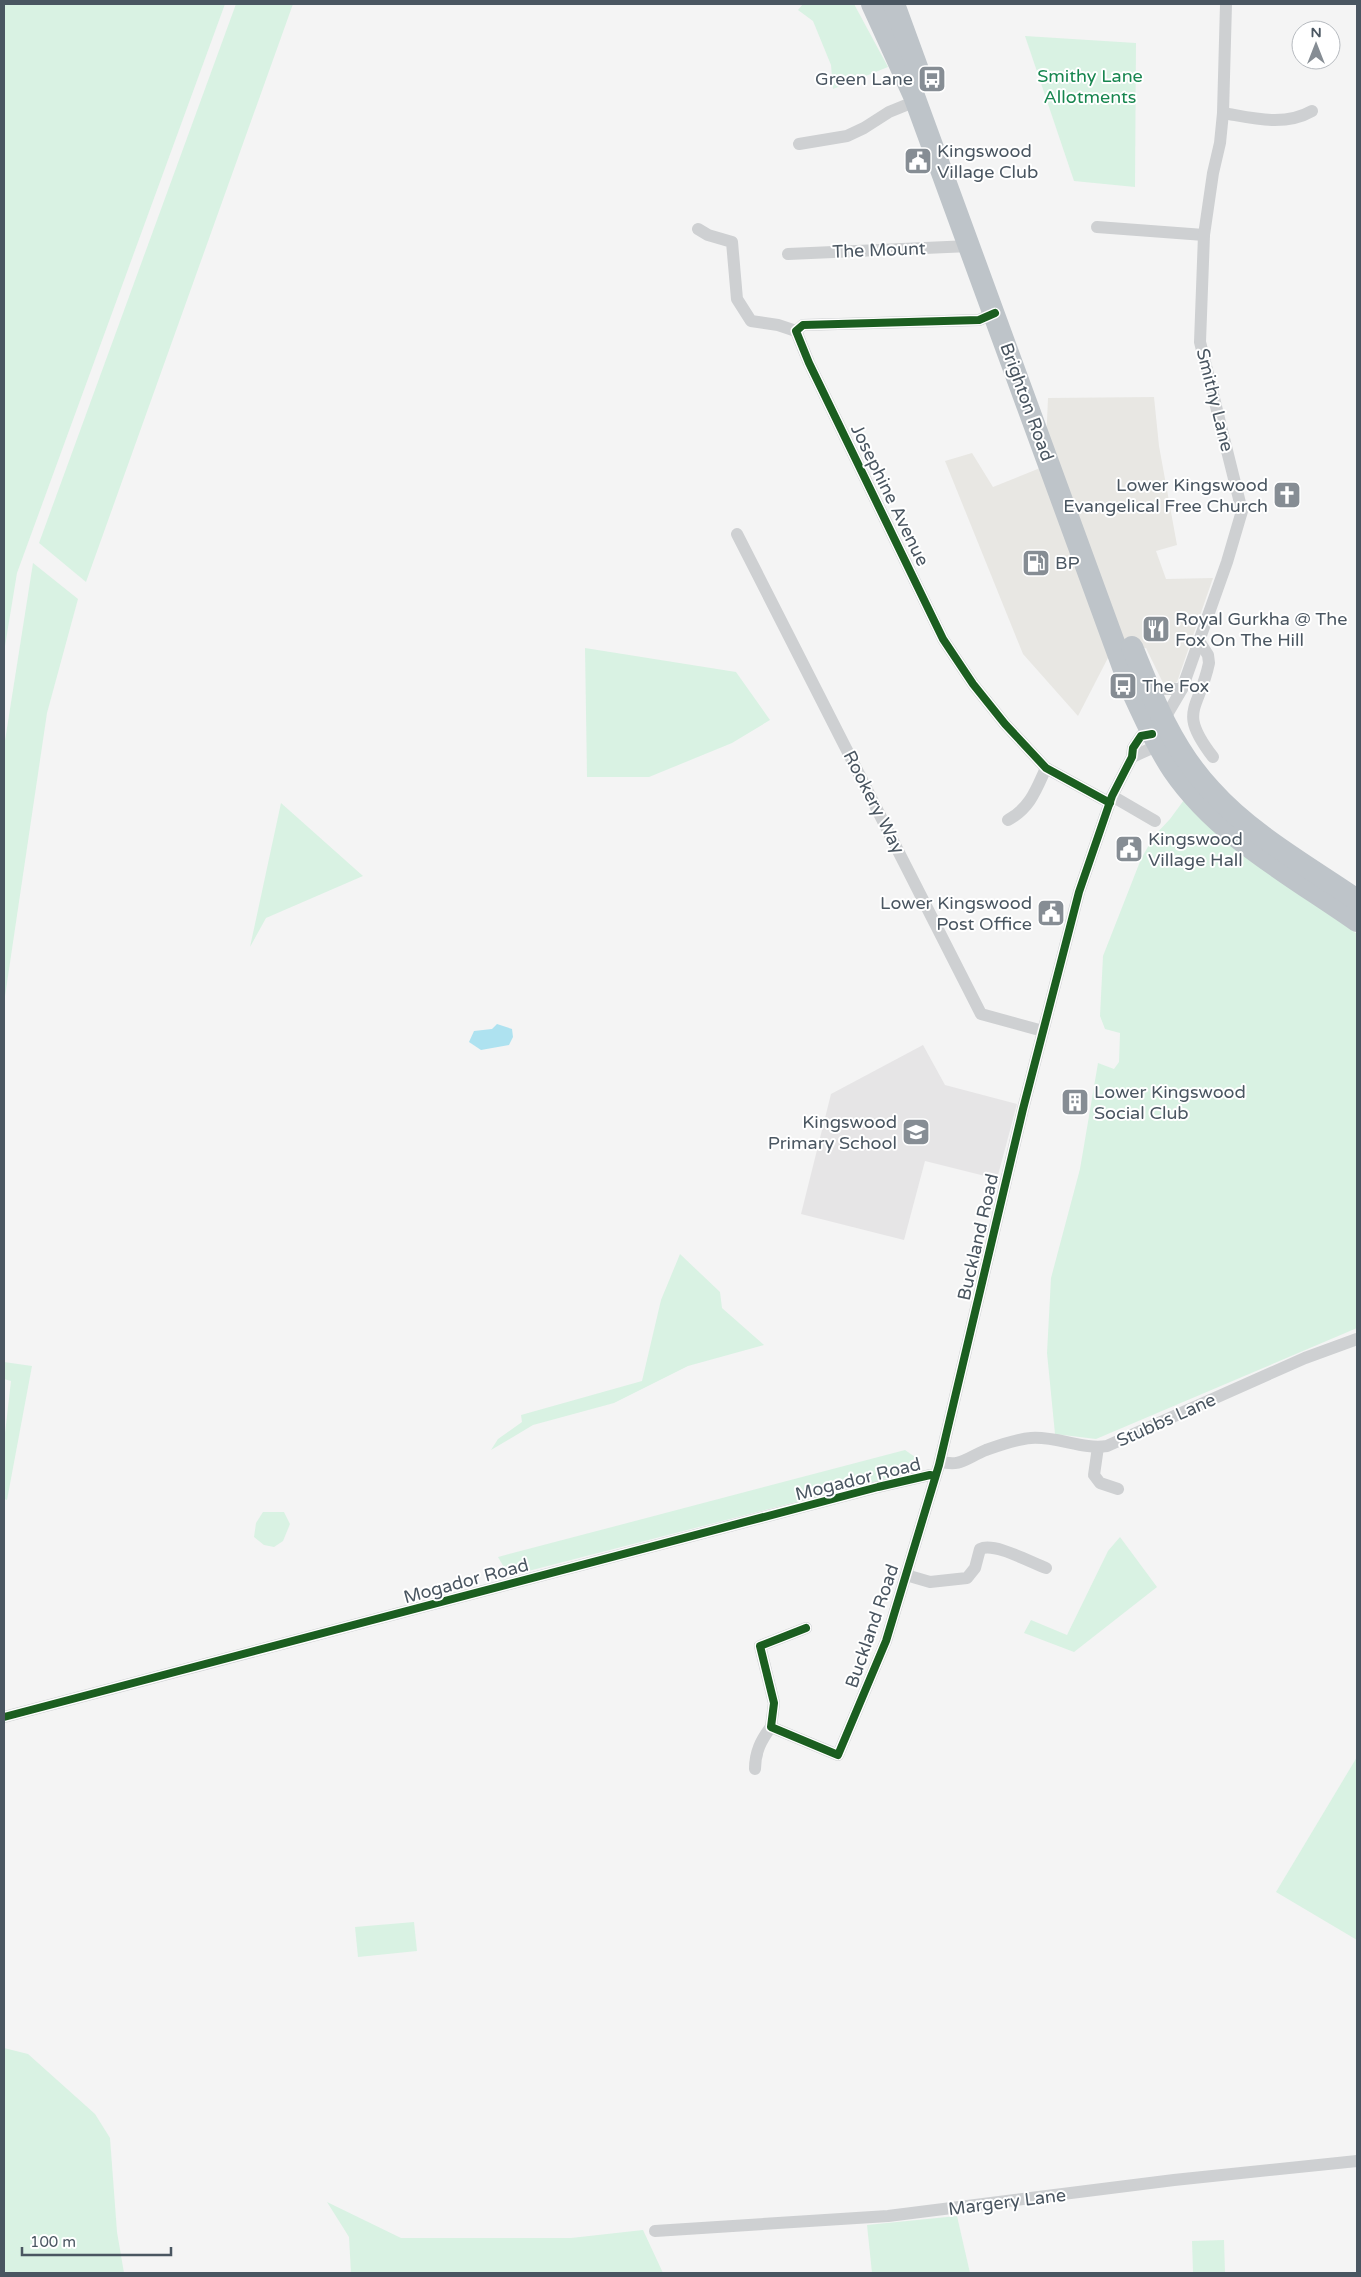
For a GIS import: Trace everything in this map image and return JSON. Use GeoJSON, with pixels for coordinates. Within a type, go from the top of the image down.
{"type":"FeatureCollection","features":[{"type":"Feature","properties":{"kind":"highway","name":"Brighton Road"},"geometry":{"type":"LineString","coordinates":[[872,4],[916,102],[1131,689],[1158,728],[1227,807],[1250,826],[1357,900]]}},
{"type":"Feature","properties":{"kind":"highway","name":"Brighton Road"},"geometry":{"type":"LineString","coordinates":[[894,4],[1146,683],[1172,770],[1196,800],[1214,818],[1240,839],[1357,921]]}},
{"type":"Feature","properties":{"kind":"street","name":"Smithy Lane"},"geometry":{"type":"LineString","coordinates":[[1158,728],[1182,689],[1228,562],[1242,512],[1200,342],[1204,235],[1213,173],[1220,143],[1223,113],[1226,4]]}},
{"type":"Feature","properties":{"kind":"street"},"geometry":{"type":"LineString","coordinates":[[799,144],[847,136],[889,112],[916,102]]}},
{"type":"Feature","properties":{"kind":"street"},"geometry":{"type":"LineString","coordinates":[[1223,113],[1273,121],[1289,120],[1312,111]]}},
{"type":"Feature","properties":{"kind":"street"},"geometry":{"type":"LineString","coordinates":[[1097,227],[1204,235]]}},
{"type":"Feature","properties":{"kind":"street"},"geometry":{"type":"LineString","coordinates":[[698,229],[708,235],[732,242],[737,299],[751,321],[778,325],[796,332],[803,325],[979,320],[994,313]]}},
{"type":"Feature","properties":{"kind":"street","name":"The Mount"},"geometry":{"type":"LineString","coordinates":[[788,254],[970,246]]}},
{"type":"Feature","properties":{"kind":"street","name":"Josephine Avenue"},"geometry":{"type":"LineString","coordinates":[[796,332],[809,363],[943,639],[973,684],[1005,724],[1046,768],[1155,821]]}},
{"type":"Feature","properties":{"kind":"street","name":"Rookery Way"},"geometry":{"type":"LineString","coordinates":[[737,534],[981,1014],[1043,1031]]}},
{"type":"Feature","properties":{"kind":"street"},"geometry":{"type":"LineString","coordinates":[[1199,641],[1208,655],[1209,663],[1192,719],[1202,742],[1213,756]]}},
{"type":"Feature","properties":{"kind":"street"},"geometry":{"type":"LineString","coordinates":[[1146,683],[1162,689],[1182,689]]}},
{"type":"Feature","properties":{"kind":"street","name":"Buckland Road"},"geometry":{"type":"LineString","coordinates":[[771,1726],[838,1755],[886,1641],[940,1461],[1043,1031],[1079,892],[1111,800],[1132,756],[1133,748],[1141,736],[1158,728]]}},
{"type":"Feature","properties":{"kind":"street"},"geometry":{"type":"LineString","coordinates":[[1008,820],[1021,813],[1033,799],[1046,768]]}},
{"type":"Feature","properties":{"kind":"street","name":"Stubbs Lane"},"geometry":{"type":"LineString","coordinates":[[940,1461],[954,1464],[963,1463],[984,1451],[1032,1438],[1063,1440],[1098,1447],[1107,1446],[1305,1358],[1357,1339]]}},
{"type":"Feature","properties":{"kind":"street"},"geometry":{"type":"LineString","coordinates":[[1098,1447],[1094,1475],[1100,1484],[1118,1489]]}},
{"type":"Feature","properties":{"kind":"street","name":"Mogador Road"},"geometry":{"type":"LineString","coordinates":[[4,1717],[869,1490],[930,1475],[935,1476]]}},
{"type":"Feature","properties":{"kind":"street"},"geometry":{"type":"LineString","coordinates":[[906,1575],[930,1582],[967,1578],[975,1568],[980,1549],[985,1546],[1046,1568]]}},
{"type":"Feature","properties":{"kind":"street"},"geometry":{"type":"LineString","coordinates":[[755,1769],[755,1756],[762,1739],[771,1726],[774,1703],[760,1646],[806,1628]]}},
{"type":"Feature","properties":{"kind":"street","name":"Margery Lane"},"geometry":{"type":"LineString","coordinates":[[655,2231],[888,2216],[1174,2180],[1357,2161]]}},
{"type":"Feature","properties":{"kind":"shaded area"},"geometry":{"type":"Polygon","coordinates":[[[1154,397],[1159,446],[1177,545],[1156,551],[1166,579],[1213,578],[1177,682],[1171,685],[1163,683],[1146,648],[1111,652],[1078,716],[1023,654],[945,461],[972,453],[993,487],[1045,466],[1048,398],[1154,397]]]}},
{"type":"Feature","properties":{"kind":"shaded area","name":"Kingswood Primary School"},"geometry":{"type":"Polygon","coordinates":[[[923,1045],[945,1085],[1017,1104],[997,1179],[925,1161],[904,1240],[801,1214],[831,1094],[923,1045]]]}},
{"type":"Feature","properties":{"kind":"green space"},"geometry":{"type":"Polygon","coordinates":[[[4,4],[225,4],[17,573],[4,652],[4,4]]]}},
{"type":"Feature","properties":{"kind":"green space"},"geometry":{"type":"Polygon","coordinates":[[[236,4],[293,4],[86,582],[39,543],[236,4]]]}},
{"type":"Feature","properties":{"kind":"green space"},"geometry":{"type":"Polygon","coordinates":[[[803,4],[854,4],[888,67],[833,89],[831,65],[813,21],[798,10],[803,4]]]}},
{"type":"Feature","properties":{"kind":"green space","name":"Smithy Lane Allotments"},"geometry":{"type":"Polygon","coordinates":[[[1025,36],[1136,43],[1135,187],[1074,181],[1025,36]]]}},
{"type":"Feature","properties":{"kind":"green space"},"geometry":{"type":"Polygon","coordinates":[[[33,563],[78,599],[47,713],[4,1003],[4,747],[33,563]]]}},
{"type":"Feature","properties":{"kind":"green space"},"geometry":{"type":"Polygon","coordinates":[[[585,648],[736,672],[770,720],[732,743],[649,777],[587,777],[585,648]]]}},
{"type":"Feature","properties":{"kind":"green space"},"geometry":{"type":"Polygon","coordinates":[[[1184,800],[1263,864],[1357,934],[1357,1328],[1096,1439],[1055,1434],[1047,1353],[1051,1278],[1080,1169],[1098,1063],[1114,1069],[1119,1062],[1120,1033],[1105,1029],[1100,1016],[1103,956],[1141,859],[1154,836],[1184,800]]]}},
{"type":"Feature","properties":{"kind":"green space"},"geometry":{"type":"Polygon","coordinates":[[[281,803],[363,876],[266,918],[250,947],[281,803]]]}},
{"type":"Feature","properties":{"kind":"green space"},"geometry":{"type":"Polygon","coordinates":[[[680,1254],[720,1292],[722,1308],[764,1345],[688,1366],[614,1403],[533,1425],[491,1450],[498,1439],[522,1422],[521,1415],[642,1381],[661,1300],[680,1254]]]}},
{"type":"Feature","properties":{"kind":"green space"},"geometry":{"type":"Polygon","coordinates":[[[4,1362],[32,1366],[7,1500],[4,1499],[4,1442],[11,1381],[4,1379],[4,1362]]]}},
{"type":"Feature","properties":{"kind":"green space"},"geometry":{"type":"Polygon","coordinates":[[[905,1450],[918,1459],[916,1471],[509,1576],[498,1557],[905,1450]]]}},
{"type":"Feature","properties":{"kind":"green space"},"geometry":{"type":"Polygon","coordinates":[[[263,1512],[284,1512],[290,1524],[283,1541],[274,1547],[264,1545],[254,1537],[256,1523],[263,1512]]]}},
{"type":"Feature","properties":{"kind":"green space"},"geometry":{"type":"Polygon","coordinates":[[[1120,1537],[1157,1587],[1074,1652],[1024,1633],[1031,1620],[1067,1635],[1108,1551],[1120,1537]]]}},
{"type":"Feature","properties":{"kind":"green space"},"geometry":{"type":"Polygon","coordinates":[[[1357,1757],[1357,1940],[1276,1892],[1357,1757]]]}},
{"type":"Feature","properties":{"kind":"green space"},"geometry":{"type":"Polygon","coordinates":[[[414,1922],[417,1951],[358,1957],[355,1927],[414,1922]]]}},
{"type":"Feature","properties":{"kind":"green space"},"geometry":{"type":"Polygon","coordinates":[[[4,2048],[28,2054],[95,2114],[110,2138],[117,2232],[124,2273],[4,2273],[4,2048]]]}},
{"type":"Feature","properties":{"kind":"green space"},"geometry":{"type":"Polygon","coordinates":[[[327,2202],[401,2238],[571,2238],[643,2230],[663,2273],[351,2273],[349,2237],[327,2202]]]}},
{"type":"Feature","properties":{"kind":"green space"},"geometry":{"type":"Polygon","coordinates":[[[957,2216],[970,2273],[872,2273],[867,2225],[957,2216]]]}},
{"type":"Feature","properties":{"kind":"green space"},"geometry":{"type":"Polygon","coordinates":[[[1224,2240],[1225,2273],[1193,2273],[1192,2241],[1224,2240]]]}},
{"type":"Feature","properties":{"kind":"water"},"geometry":{"type":"Polygon","coordinates":[[[497,1024],[512,1029],[513,1037],[509,1045],[481,1050],[469,1042],[474,1031],[492,1029],[497,1024]]]}},
{"type":"Feature","properties":{"kind":"cycle path"},"geometry":{"type":"LineString","coordinates":[[995,313],[979,320],[803,325],[796,331],[809,363],[943,639],[973,684],[1005,724],[1046,768],[1110,803]]}},
{"type":"Feature","properties":{"kind":"cycle path"},"geometry":{"type":"LineString","coordinates":[[806,1628],[760,1646],[774,1703],[771,1727],[838,1755],[886,1641],[939,1465],[1023,1109],[1079,892],[1112,796],[1132,757],[1133,748],[1141,736],[1152,734]]}},
{"type":"Feature","properties":{"kind":"cycle path"},"geometry":{"type":"LineString","coordinates":[[4,1717],[878,1487],[930,1475],[935,1476]]}},
{"type":"Feature","properties":{"kind":"place","name":"Green Lane"},"geometry":{"type":"Point","coordinates":[932,79]}},
{"type":"Feature","properties":{"kind":"place","name":"Kingswood Village Club"},"geometry":{"type":"Point","coordinates":[918,161]}},
{"type":"Feature","properties":{"kind":"place","name":"Lower Kingswood Evangelical Free Church"},"geometry":{"type":"Point","coordinates":[1287,495]}},
{"type":"Feature","properties":{"kind":"place","name":"BP"},"geometry":{"type":"Point","coordinates":[1036,563]}},
{"type":"Feature","properties":{"kind":"place","name":"Royal Gurkha @ The Fox On The Hill"},"geometry":{"type":"Point","coordinates":[1156,629]}},
{"type":"Feature","properties":{"kind":"place","name":"The Fox"},"geometry":{"type":"Point","coordinates":[1123,686]}},
{"type":"Feature","properties":{"kind":"place","name":"Kingswood Village Hall"},"geometry":{"type":"Point","coordinates":[1129,849]}},
{"type":"Feature","properties":{"kind":"place","name":"Lower Kingswood Post Office"},"geometry":{"type":"Point","coordinates":[1051,913]}},
{"type":"Feature","properties":{"kind":"place","name":"Lower Kingswood Social Club"},"geometry":{"type":"Point","coordinates":[1075,1102]}},
{"type":"Feature","properties":{"kind":"place","name":"Kingswood Primary School"},"geometry":{"type":"Point","coordinates":[916,1132]}}]}
